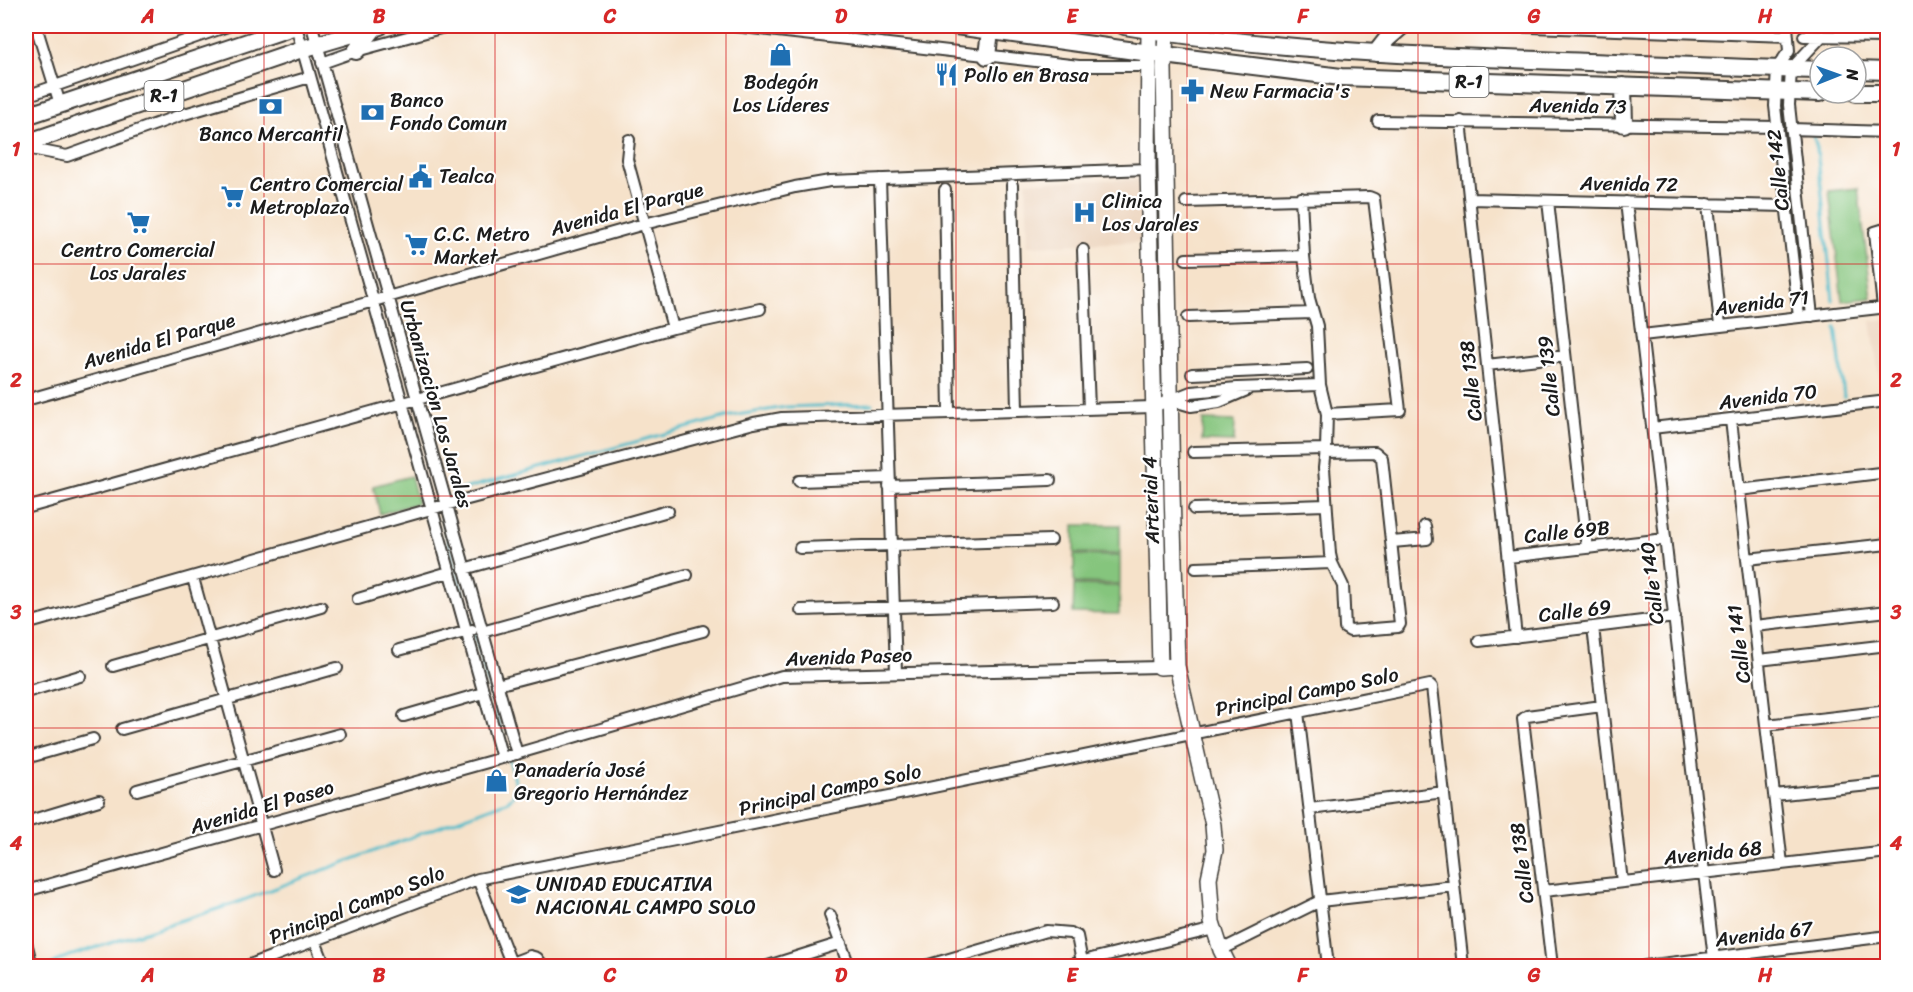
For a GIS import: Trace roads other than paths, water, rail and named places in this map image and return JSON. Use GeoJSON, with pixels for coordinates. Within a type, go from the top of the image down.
{"type":"FeatureCollection","features":[{"type":"Feature","properties":{"kind":"main road","name":"R-1"},"geometry":{"type":"LineString","coordinates":[[26,116],[296,26]]}},
{"type":"Feature","properties":{"kind":"main road","name":"R-1"},"geometry":{"type":"LineString","coordinates":[[26,143],[310,46],[377,26]]}},
{"type":"Feature","properties":{"kind":"main road"},"geometry":{"type":"LineString","coordinates":[[356,51],[377,26]]}},
{"type":"Feature","properties":{"kind":"main road","name":"R-1"},"geometry":{"type":"LineString","coordinates":[[956,26],[1153,58],[1341,77],[1808,93]]}},
{"type":"Feature","properties":{"kind":"main road","name":"R-1"},"geometry":{"type":"LineString","coordinates":[[1124,26],[1376,53],[1808,70]]}},
{"type":"Feature","properties":{"kind":"main road"},"geometry":{"type":"LineString","coordinates":[[1376,53],[1402,26]]}},
{"type":"Feature","properties":{"kind":"main road"},"geometry":{"type":"LineString","coordinates":[[987,56],[990,31]]}},
{"type":"Feature","properties":{"kind":"main road"},"geometry":{"type":"LineString","coordinates":[[1868,70],[1887,71]]}},
{"type":"Feature","properties":{"kind":"main road"},"geometry":{"type":"LineString","coordinates":[[1623,86],[1624,124]]}},
{"type":"Feature","properties":{"kind":"main road"},"geometry":{"type":"LineString","coordinates":[[1868,93],[1887,93]]}},
{"type":"Feature","properties":{"kind":"street"},"geometry":{"type":"LineString","coordinates":[[36,26],[60,104]]}},
{"type":"Feature","properties":{"kind":"street"},"geometry":{"type":"LineString","coordinates":[[26,96],[203,29],[228,26]]}},
{"type":"Feature","properties":{"kind":"street"},"geometry":{"type":"LineString","coordinates":[[296,26],[310,46]]}},
{"type":"Feature","properties":{"kind":"street"},"geometry":{"type":"LineString","coordinates":[[310,46],[312,26]]}},
{"type":"Feature","properties":{"kind":"street"},"geometry":{"type":"LineString","coordinates":[[322,63],[356,51],[448,26]]}},
{"type":"Feature","properties":{"kind":"street"},"geometry":{"type":"LineString","coordinates":[[734,26],[1079,66],[1153,58]]}},
{"type":"Feature","properties":{"kind":"street"},"geometry":{"type":"LineString","coordinates":[[1505,26],[1787,31]]}},
{"type":"Feature","properties":{"kind":"street","name":"Arterial 4"},"geometry":{"type":"LineString","coordinates":[[1158,28],[1153,58],[1148,169],[1160,667]]}},
{"type":"Feature","properties":{"kind":"street","name":"Calle 142"},"geometry":{"type":"LineString","coordinates":[[1787,31],[1789,51],[1784,69],[1778,128],[1798,317]]}},
{"type":"Feature","properties":{"kind":"street"},"geometry":{"type":"LineString","coordinates":[[1805,52],[1803,31],[1822,36],[1880,33]]}},
{"type":"Feature","properties":{"kind":"street"},"geometry":{"type":"LineString","coordinates":[[1784,69],[1822,36]]}},
{"type":"Feature","properties":{"kind":"street","name":"Urbanizacion Los Jarales"},"geometry":{"type":"LineString","coordinates":[[310,46],[322,63],[465,569],[476,630],[483,693],[510,756]]}},
{"type":"Feature","properties":{"kind":"street","name":"Urbanizacion Los Jarales"},"geometry":{"type":"LineString","coordinates":[[310,46],[310,77],[431,510],[449,572],[476,630],[497,686],[510,756]]}},
{"type":"Feature","properties":{"kind":"street","name":"Arterial 4"},"geometry":{"type":"LineString","coordinates":[[1153,58],[1166,168],[1177,666],[1213,825],[1215,850],[1209,878],[1214,929],[1229,966]]}},
{"type":"Feature","properties":{"kind":"street"},"geometry":{"type":"LineString","coordinates":[[26,148],[67,156],[181,115],[310,77]]}},
{"type":"Feature","properties":{"kind":"street","name":"Calle 142"},"geometry":{"type":"LineString","coordinates":[[1783,92],[1791,129],[1812,316]]}},
{"type":"Feature","properties":{"kind":"street","name":"Avenida 73"},"geometry":{"type":"LineString","coordinates":[[1378,121],[1778,128]]}},
{"type":"Feature","properties":{"kind":"street","name":"Calle 138"},"geometry":{"type":"LineString","coordinates":[[1461,121],[1516,637]]}},
{"type":"Feature","properties":{"kind":"street"},"geometry":{"type":"LineString","coordinates":[[1791,129],[1887,132]]}},
{"type":"Feature","properties":{"kind":"street"},"geometry":{"type":"LineString","coordinates":[[629,140],[627,159],[673,328]]}},
{"type":"Feature","properties":{"kind":"street"},"geometry":{"type":"LineString","coordinates":[[1148,169],[1166,168]]}},
{"type":"Feature","properties":{"kind":"street","name":"Avenida El Parque"},"geometry":{"type":"LineString","coordinates":[[26,400],[644,224],[795,187],[830,181],[1148,169]]}},
{"type":"Feature","properties":{"kind":"street"},"geometry":{"type":"LineString","coordinates":[[880,179],[896,672]]}},
{"type":"Feature","properties":{"kind":"street"},"geometry":{"type":"LineString","coordinates":[[1012,185],[1017,410]]}},
{"type":"Feature","properties":{"kind":"street"},"geometry":{"type":"LineString","coordinates":[[945,190],[949,412]]}},
{"type":"Feature","properties":{"kind":"street"},"geometry":{"type":"LineString","coordinates":[[1186,202],[1301,198],[1370,197],[1374,199],[1400,408],[1399,411],[1327,414]]}},
{"type":"Feature","properties":{"kind":"street"},"geometry":{"type":"LineString","coordinates":[[1193,452],[1326,451],[1375,452],[1382,458],[1401,624],[1398,627],[1347,630],[1343,586],[1332,563],[1324,468],[1326,451],[1327,414],[1320,385],[1317,326],[1309,298],[1301,198]]}},
{"type":"Feature","properties":{"kind":"street","name":"Avenida 72"},"geometry":{"type":"LineString","coordinates":[[1470,199],[1787,206]]}},
{"type":"Feature","properties":{"kind":"street","name":"Calle 139"},"geometry":{"type":"LineString","coordinates":[[1548,201],[1587,548]]}},
{"type":"Feature","properties":{"kind":"street","name":"Calle 140"},"geometry":{"type":"LineString","coordinates":[[1626,202],[1714,959]]}},
{"type":"Feature","properties":{"kind":"street"},"geometry":{"type":"LineString","coordinates":[[1708,204],[1720,326]]}},
{"type":"Feature","properties":{"kind":"street"},"geometry":{"type":"LineString","coordinates":[[1885,307],[1875,232],[1887,228]]}},
{"type":"Feature","properties":{"kind":"street"},"geometry":{"type":"LineString","coordinates":[[1083,250],[1089,409]]}},
{"type":"Feature","properties":{"kind":"street"},"geometry":{"type":"LineString","coordinates":[[1186,259],[1304,256]]}},
{"type":"Feature","properties":{"kind":"street","name":"Avenida 71"},"geometry":{"type":"LineString","coordinates":[[1642,335],[1885,307]]}},
{"type":"Feature","properties":{"kind":"street"},"geometry":{"type":"LineString","coordinates":[[26,508],[673,328],[760,309]]}},
{"type":"Feature","properties":{"kind":"street"},"geometry":{"type":"LineString","coordinates":[[1188,317],[1313,313]]}},
{"type":"Feature","properties":{"kind":"street"},"geometry":{"type":"LineString","coordinates":[[1487,365],[1565,356]]}},
{"type":"Feature","properties":{"kind":"street"},"geometry":{"type":"LineString","coordinates":[[1192,374],[1307,369]]}},
{"type":"Feature","properties":{"kind":"street"},"geometry":{"type":"LineString","coordinates":[[1272,371],[1272,388]]}},
{"type":"Feature","properties":{"kind":"street"},"geometry":{"type":"LineString","coordinates":[[26,624],[446,505],[754,423],[782,418],[1154,407],[1170,400],[1191,406],[1219,402],[1249,389],[1320,385]]}},
{"type":"Feature","properties":{"kind":"street","name":"Avenida 70"},"geometry":{"type":"LineString","coordinates":[[1652,428],[1887,401]]}},
{"type":"Feature","properties":{"kind":"street","name":"Calle 141"},"geometry":{"type":"LineString","coordinates":[[1731,420],[1782,864]]}},
{"type":"Feature","properties":{"kind":"street"},"geometry":{"type":"LineString","coordinates":[[1739,490],[1887,472]]}},
{"type":"Feature","properties":{"kind":"street"},"geometry":{"type":"LineString","coordinates":[[799,481],[1050,480]]}},
{"type":"Feature","properties":{"kind":"street"},"geometry":{"type":"LineString","coordinates":[[1194,509],[1326,506]]}},
{"type":"Feature","properties":{"kind":"street"},"geometry":{"type":"LineString","coordinates":[[465,569],[668,511]]}},
{"type":"Feature","properties":{"kind":"street"},"geometry":{"type":"LineString","coordinates":[[1392,542],[1427,539],[1425,526]]}},
{"type":"Feature","properties":{"kind":"street","name":"Calle 69B"},"geometry":{"type":"LineString","coordinates":[[1508,557],[1665,539]]}},
{"type":"Feature","properties":{"kind":"street"},"geometry":{"type":"LineString","coordinates":[[800,548],[1051,540]]}},
{"type":"Feature","properties":{"kind":"street"},"geometry":{"type":"LineString","coordinates":[[1747,559],[1887,544]]}},
{"type":"Feature","properties":{"kind":"street"},"geometry":{"type":"LineString","coordinates":[[1196,568],[1332,563]]}},
{"type":"Feature","properties":{"kind":"street"},"geometry":{"type":"LineString","coordinates":[[358,599],[449,572]]}},
{"type":"Feature","properties":{"kind":"street"},"geometry":{"type":"LineString","coordinates":[[399,650],[687,575]]}},
{"type":"Feature","properties":{"kind":"street"},"geometry":{"type":"LineString","coordinates":[[193,578],[274,870]]}},
{"type":"Feature","properties":{"kind":"street"},"geometry":{"type":"LineString","coordinates":[[801,610],[1053,602]]}},
{"type":"Feature","properties":{"kind":"street"},"geometry":{"type":"LineString","coordinates":[[113,666],[321,607]]}},
{"type":"Feature","properties":{"kind":"street"},"geometry":{"type":"LineString","coordinates":[[1755,626],[1887,611]]}},
{"type":"Feature","properties":{"kind":"street","name":"Calle 69"},"geometry":{"type":"LineString","coordinates":[[1479,641],[1675,617]]}},
{"type":"Feature","properties":{"kind":"street"},"geometry":{"type":"LineString","coordinates":[[1593,627],[1622,882]]}},
{"type":"Feature","properties":{"kind":"street"},"geometry":{"type":"LineString","coordinates":[[497,686],[703,631]]}},
{"type":"Feature","properties":{"kind":"street"},"geometry":{"type":"LineString","coordinates":[[1759,660],[1887,645]]}},
{"type":"Feature","properties":{"kind":"street"},"geometry":{"type":"LineString","coordinates":[[1160,667],[1177,666]]}},
{"type":"Feature","properties":{"kind":"street","name":"Avenida Paseo"},"geometry":{"type":"LineString","coordinates":[[510,756],[783,676],[1160,667]]}},
{"type":"Feature","properties":{"kind":"street"},"geometry":{"type":"LineString","coordinates":[[122,729],[337,668]]}},
{"type":"Feature","properties":{"kind":"street"},"geometry":{"type":"LineString","coordinates":[[26,692],[80,676]]}},
{"type":"Feature","properties":{"kind":"street","name":"Principal Campo Solo"},"geometry":{"type":"LineString","coordinates":[[247,966],[478,879],[1430,685],[1444,792]]}},
{"type":"Feature","properties":{"kind":"street"},"geometry":{"type":"LineString","coordinates":[[404,716],[483,693]]}},
{"type":"Feature","properties":{"kind":"street","name":"Calle 138"},"geometry":{"type":"LineString","coordinates":[[1552,966],[1523,720],[1527,716],[1602,706]]}},
{"type":"Feature","properties":{"kind":"street"},"geometry":{"type":"LineString","coordinates":[[1766,725],[1887,711]]}},
{"type":"Feature","properties":{"kind":"street"},"geometry":{"type":"LineString","coordinates":[[1298,712],[1328,966]]}},
{"type":"Feature","properties":{"kind":"street"},"geometry":{"type":"LineString","coordinates":[[137,790],[340,734]]}},
{"type":"Feature","properties":{"kind":"street"},"geometry":{"type":"LineString","coordinates":[[26,758],[93,739]]}},
{"type":"Feature","properties":{"kind":"street","name":"Avenida El Paseo"},"geometry":{"type":"LineString","coordinates":[[26,891],[510,756]]}},
{"type":"Feature","properties":{"kind":"street"},"geometry":{"type":"LineString","coordinates":[[1774,795],[1887,783]]}},
{"type":"Feature","properties":{"kind":"street"},"geometry":{"type":"LineString","coordinates":[[1310,809],[1444,792],[1463,966]]}},
{"type":"Feature","properties":{"kind":"street"},"geometry":{"type":"LineString","coordinates":[[26,822],[99,800]]}},
{"type":"Feature","properties":{"kind":"street","name":"Avenida 68"},"geometry":{"type":"LineString","coordinates":[[1544,891],[1887,852]]}},
{"type":"Feature","properties":{"kind":"street"},"geometry":{"type":"LineString","coordinates":[[478,879],[507,965],[533,956],[543,966]]}},
{"type":"Feature","properties":{"kind":"street"},"geometry":{"type":"LineString","coordinates":[[1221,950],[1320,901],[1454,886]]}},
{"type":"Feature","properties":{"kind":"street"},"geometry":{"type":"LineString","coordinates":[[831,915],[849,966]]}},
{"type":"Feature","properties":{"kind":"street"},"geometry":{"type":"LineString","coordinates":[[1067,966],[1082,962],[1097,962],[1214,929]]}},
{"type":"Feature","properties":{"kind":"street"},"geometry":{"type":"LineString","coordinates":[[925,966],[1046,931],[1070,933],[1077,936],[1082,962]]}},
{"type":"Feature","properties":{"kind":"street","name":"Avenida 67"},"geometry":{"type":"LineString","coordinates":[[1645,966],[1887,936]]}},
{"type":"Feature","properties":{"kind":"street"},"geometry":{"type":"LineString","coordinates":[[315,941],[325,966]]}},
{"type":"Feature","properties":{"kind":"street"},"geometry":{"type":"LineString","coordinates":[[26,942],[32,966]]}},
{"type":"Feature","properties":{"kind":"street"},"geometry":{"type":"LineString","coordinates":[[768,966],[841,943]]}},
{"type":"Feature","properties":{"kind":"waterway"},"geometry":{"type":"LineString","coordinates":[[1813,134],[1817,148],[1833,300]]}},
{"type":"Feature","properties":{"kind":"waterway"},"geometry":{"type":"LineString","coordinates":[[1836,327],[1844,397]]}},
{"type":"Feature","properties":{"kind":"waterway"},"geometry":{"type":"LineString","coordinates":[[453,492],[726,417],[786,407],[872,404]]}},
{"type":"Feature","properties":{"kind":"waterway"},"geometry":{"type":"LineString","coordinates":[[49,966],[63,958],[233,904],[508,801],[513,796],[516,784],[442,518]]}},
{"type":"Feature","properties":{"kind":"place","name":"Bodegón Los Líderes"},"geometry":{"type":"Point","coordinates":[781,54]}},
{"type":"Feature","properties":{"kind":"place","name":"Pollo en Brasa"},"geometry":{"type":"Point","coordinates":[946,75]}},
{"type":"Feature","properties":{"kind":"place","name":"New Farmacia's"},"geometry":{"type":"Point","coordinates":[1192,91]}},
{"type":"Feature","properties":{"kind":"place","name":"Banco Mercantil"},"geometry":{"type":"Point","coordinates":[271,106]}},
{"type":"Feature","properties":{"kind":"place","name":"Banco Fondo Comun"},"geometry":{"type":"Point","coordinates":[372,112]}},
{"type":"Feature","properties":{"kind":"place","name":"Tealca"},"geometry":{"type":"Point","coordinates":[421,176]}},
{"type":"Feature","properties":{"kind":"place","name":"Centro Comercial Metroplaza"},"geometry":{"type":"Point","coordinates":[232,196]}},
{"type":"Feature","properties":{"kind":"place","name":"Clinica Los Jarales"},"geometry":{"type":"Point","coordinates":[1084,212]}},
{"type":"Feature","properties":{"kind":"place","name":"Centro Comercial Los Jarales"},"geometry":{"type":"Point","coordinates":[138,223]}},
{"type":"Feature","properties":{"kind":"place","name":"C.C. Metro Market"},"geometry":{"type":"Point","coordinates":[416,245]}},
{"type":"Feature","properties":{"kind":"place","name":"Panadería José Gregorio Hernández"},"geometry":{"type":"Point","coordinates":[496,781]}},
{"type":"Feature","properties":{"kind":"place","name":"UNIDAD EDUCATIVA NACIONAL CAMPO SOLO"},"geometry":{"type":"Point","coordinates":[518,895]}}]}
